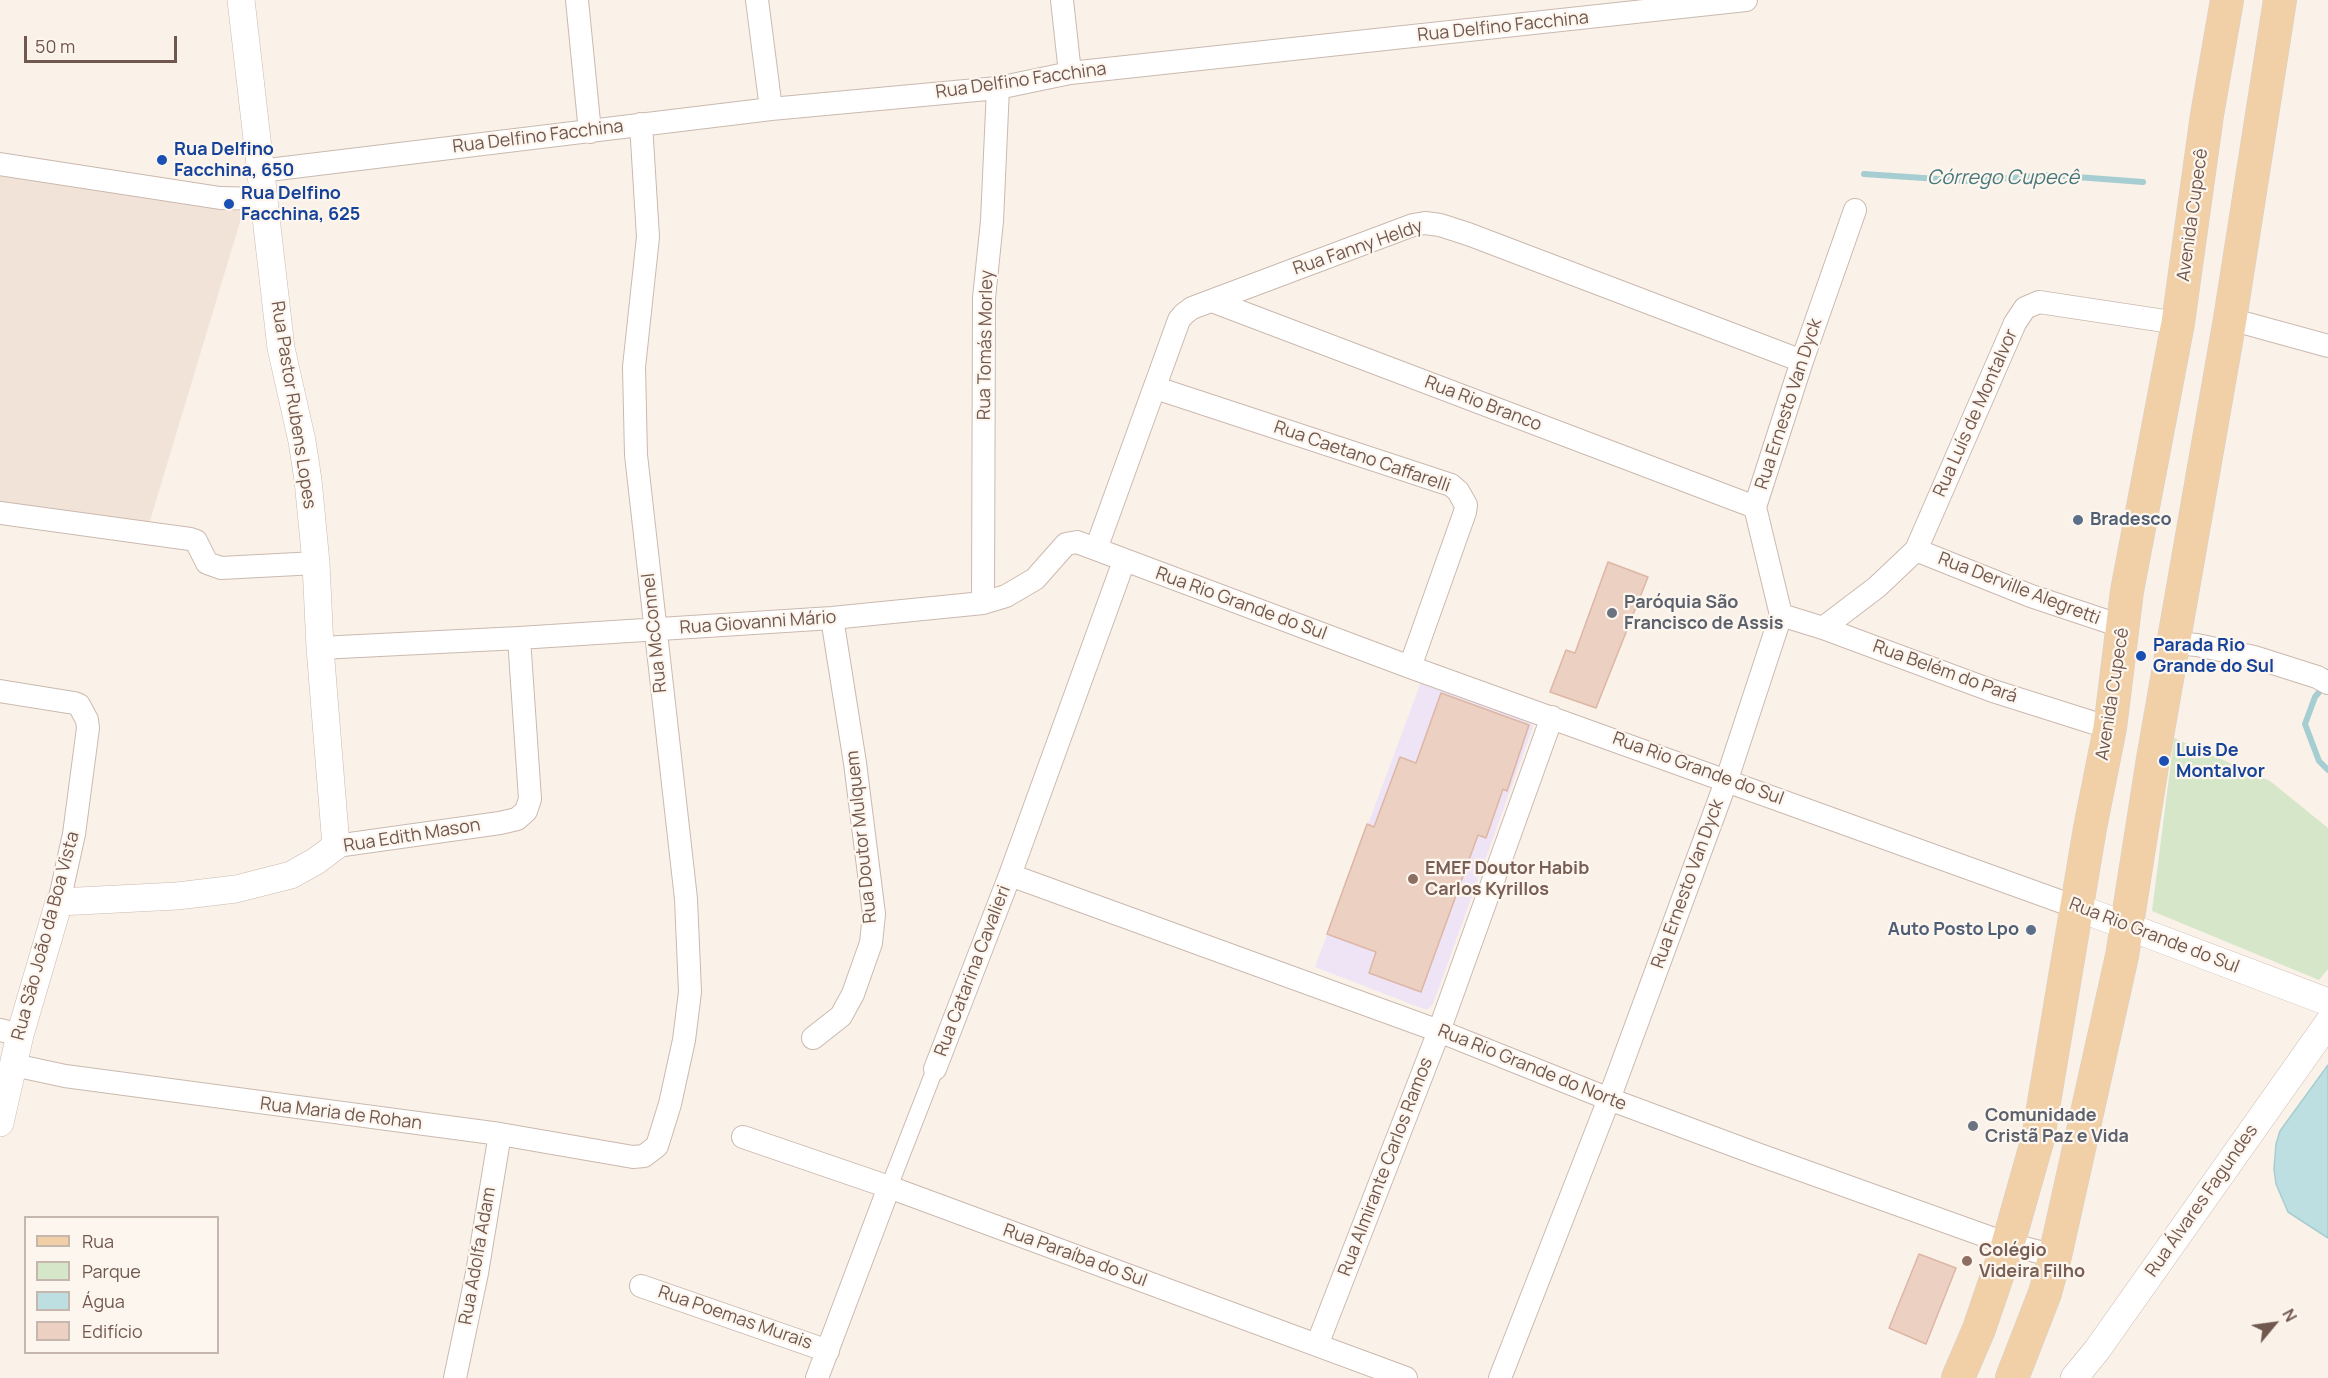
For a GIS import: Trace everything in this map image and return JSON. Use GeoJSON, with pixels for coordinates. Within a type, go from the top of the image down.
{"type":"FeatureCollection","features":[{"type":"Feature","properties":{"kind":"main road","name":"Avenida Cupecê"},"geometry":{"type":"LineString","coordinates":[[1958,1378],[1979,1329],[2008,1244],[2038,1138],[2076,907],[2110,728],[2127,591],[2178,323],[2207,115],[2227,0]]}},
{"type":"Feature","properties":{"kind":"main road"},"geometry":{"type":"LineString","coordinates":[[2012,1378],[2045,1293],[2055,1256],[2128,925],[2230,319],[2280,0]]}},
{"type":"Feature","properties":{"kind":"street","name":"Rua Pastor Rubens Lopes"},"geometry":{"type":"LineString","coordinates":[[241,0],[281,348],[302,441],[316,563],[320,648],[336,846]]}},
{"type":"Feature","properties":{"kind":"street"},"geometry":{"type":"LineString","coordinates":[[577,0],[590,132]]}},
{"type":"Feature","properties":{"kind":"street"},"geometry":{"type":"LineString","coordinates":[[757,0],[771,109]]}},
{"type":"Feature","properties":{"kind":"street"},"geometry":{"type":"LineString","coordinates":[[1062,0],[1070,73]]}},
{"type":"Feature","properties":{"kind":"street","name":"Rua Delfino Facchina"},"geometry":{"type":"LineString","coordinates":[[260,171],[771,109],[998,88],[1070,73],[1559,10],[1746,0]]}},
{"type":"Feature","properties":{"kind":"street","name":"Rua Tomás Morley"},"geometry":{"type":"LineString","coordinates":[[983,603],[984,298],[992,221],[998,88]]}},
{"type":"Feature","properties":{"kind":"street","name":"Rua McConnel"},"geometry":{"type":"LineString","coordinates":[[641,124],[648,237],[634,367],[636,444],[654,629],[686,899],[690,992],[684,1040],[660,1138]]}},
{"type":"Feature","properties":{"kind":"street"},"geometry":{"type":"LineString","coordinates":[[0,164],[220,198],[263,199]]}},
{"type":"Feature","properties":{"kind":"street","name":"Rua Ernesto Van Dyck"},"geometry":{"type":"LineString","coordinates":[[1500,1378],[1609,1099],[1727,779],[1781,615],[1755,507],[1802,361],[1855,210]]}},
{"type":"Feature","properties":{"kind":"street","name":"Rua Fanny Heldy"},"geometry":{"type":"LineString","coordinates":[[1096,549],[1179,320],[1192,308],[1425,223],[1468,234],[1802,361]]}},
{"type":"Feature","properties":{"kind":"street","name":"Rua Rio Branco"},"geometry":{"type":"LineString","coordinates":[[1212,301],[1755,507]]}},
{"type":"Feature","properties":{"kind":"street","name":"Rua Luís de Montalvor"},"geometry":{"type":"LineString","coordinates":[[1823,628],[1877,587],[1916,550],[2015,323],[2025,308],[2039,302],[2067,304],[2178,323]]}},
{"type":"Feature","properties":{"kind":"street"},"geometry":{"type":"LineString","coordinates":[[2230,319],[2328,346]]}},
{"type":"Feature","properties":{"kind":"street","name":"Rua Caetano Caffarelli"},"geometry":{"type":"LineString","coordinates":[[1156,388],[1451,485],[1458,491],[1466,505],[1410,667]]}},
{"type":"Feature","properties":{"kind":"street"},"geometry":{"type":"LineString","coordinates":[[0,513],[190,539],[196,541],[207,563],[220,568],[316,563]]}},
{"type":"Feature","properties":{"kind":"street","name":"Rua Rio Grande do Sul"},"geometry":{"type":"LineString","coordinates":[[1066,544],[1077,542],[1410,667],[2128,925],[2328,1002]]}},
{"type":"Feature","properties":{"kind":"street","name":"Rua Giovanni Mário"},"geometry":{"type":"LineString","coordinates":[[320,648],[832,618],[983,603],[1006,596],[1035,579],[1066,544]]}},
{"type":"Feature","properties":{"kind":"street","name":"Rua Derville Alegretti"},"geometry":{"type":"LineString","coordinates":[[1916,550],[2031,596],[2124,627]]}},
{"type":"Feature","properties":{"kind":"street","name":"Rua Catarina Cavalieri"},"geometry":{"type":"LineString","coordinates":[[818,1378],[889,1186],[1010,875],[1124,561]]}},
{"type":"Feature","properties":{"kind":"street","name":"Rua Belém do Pará"},"geometry":{"type":"LineString","coordinates":[[1781,615],[1823,628],[1993,691],[2110,728]]}},
{"type":"Feature","properties":{"kind":"street","name":"Rua Doutor Mulquem"},"geometry":{"type":"LineString","coordinates":[[813,1038],[841,1016],[854,994],[871,943],[874,914],[855,763],[832,618]]}},
{"type":"Feature","properties":{"kind":"street","name":"Rua Edith Mason"},"geometry":{"type":"LineString","coordinates":[[58,902],[177,896],[236,889],[291,875],[336,846],[517,819],[526,811],[530,799],[519,638]]}},
{"type":"Feature","properties":{"kind":"street"},"geometry":{"type":"LineString","coordinates":[[2174,643],[2197,645],[2254,657],[2324,675]]}},
{"type":"Feature","properties":{"kind":"street","name":"Rua São João da Boa Vista"},"geometry":{"type":"LineString","coordinates":[[0,691],[64,700],[79,705],[84,712],[88,728],[76,822],[58,902],[10,1033],[14,1065],[0,1123]]}},
{"type":"Feature","properties":{"kind":"street","name":"Rua Almirante Carlos Ramos"},"geometry":{"type":"LineString","coordinates":[[1317,1345],[1438,1031],[1552,717]]}},
{"type":"Feature","properties":{"kind":"street","name":"Rua Rio Grande do Norte"},"geometry":{"type":"LineString","coordinates":[[1010,875],[1438,1031],[1609,1099],[2008,1244],[2055,1256]]}},
{"type":"Feature","properties":{"kind":"street","name":"Rua Álvares Fagundes"},"geometry":{"type":"LineString","coordinates":[[2074,1378],[2097,1350],[2328,1023]]}},
{"type":"Feature","properties":{"kind":"street","name":"Rua Maria de Rohan"},"geometry":{"type":"LineString","coordinates":[[14,1065],[65,1076],[177,1093],[500,1134],[633,1157],[644,1156],[651,1151],[660,1138]]}},
{"type":"Feature","properties":{"kind":"street","name":"Rua Adolfa Adam"},"geometry":{"type":"LineString","coordinates":[[455,1378],[477,1273],[500,1134]]}},
{"type":"Feature","properties":{"kind":"street","name":"Rua Paraíba do Sul"},"geometry":{"type":"LineString","coordinates":[[743,1137],[889,1186],[1407,1378]]}},
{"type":"Feature","properties":{"kind":"street","name":"Rua Poemas Murais"},"geometry":{"type":"LineString","coordinates":[[641,1286],[828,1351]]}},
{"type":"Feature","properties":{"kind":"shaded area"},"geometry":{"type":"Polygon","coordinates":[[[0,175],[243,212],[149,524],[0,504],[0,175]]]}},
{"type":"Feature","properties":{"kind":"shaded area","name":"EMEF Doutor Habib Carlos Kyrillos"},"geometry":{"type":"Polygon","coordinates":[[[1421,682],[1530,722],[1533,727],[1433,1004],[1428,1009],[1315,967],[1421,682]]]}},
{"type":"Feature","properties":{"kind":"green space"},"geometry":{"type":"Polygon","coordinates":[[[2174,738],[2270,781],[2328,828],[2328,969],[2319,980],[2152,911],[2174,738]]]}},
{"type":"Feature","properties":{"kind":"water"},"geometry":{"type":"Polygon","coordinates":[[[2328,1065],[2328,1238],[2288,1212],[2276,1184],[2274,1169],[2276,1144],[2280,1131],[2328,1065]]]}},
{"type":"Feature","properties":{"kind":"building","name":"Paróquia São Francisco de Assis"},"geometry":{"type":"Polygon","coordinates":[[[1608,562],[1648,577],[1596,708],[1550,692],[1566,650],[1575,653],[1608,562]]]}},
{"type":"Feature","properties":{"kind":"building","name":"EMEF Doutor Habib Carlos Kyrillos"},"geometry":{"type":"Polygon","coordinates":[[[1441,693],[1529,725],[1507,791],[1503,789],[1486,838],[1478,835],[1421,992],[1369,973],[1376,952],[1327,934],[1367,824],[1374,827],[1400,757],[1416,763],[1441,693]]]}},
{"type":"Feature","properties":{"kind":"building"},"geometry":{"type":"Polygon","coordinates":[[[1919,1254],[1956,1268],[1926,1344],[1889,1328],[1919,1254]]]}},
{"type":"Feature","properties":{"kind":"waterway","name":"Córrego Cupecê"},"geometry":{"type":"LineString","coordinates":[[1864,174],[1968,181],[2050,175],[2143,182]]}},
{"type":"Feature","properties":{"kind":"waterway"},"geometry":{"type":"LineString","coordinates":[[2324,686],[2315,697],[2305,724],[2319,761],[2328,770]]}},
{"type":"Feature","properties":{"kind":"place","name":"Rua Delfino Facchina, 650"},"geometry":{"type":"Point","coordinates":[162,160]}},
{"type":"Feature","properties":{"kind":"place","name":"Rua Delfino Facchina, 625"},"geometry":{"type":"Point","coordinates":[229,204]}},
{"type":"Feature","properties":{"kind":"place","name":"Bradesco"},"geometry":{"type":"Point","coordinates":[2078,520]}},
{"type":"Feature","properties":{"kind":"place","name":"Paróquia São Francisco de Assis"},"geometry":{"type":"Point","coordinates":[1612,613]}},
{"type":"Feature","properties":{"kind":"place","name":"Parada Rio Grande do Sul"},"geometry":{"type":"Point","coordinates":[2141,656]}},
{"type":"Feature","properties":{"kind":"place","name":"Luis De Montalvor"},"geometry":{"type":"Point","coordinates":[2164,761]}},
{"type":"Feature","properties":{"kind":"place","name":"EMEF Doutor Habib Carlos Kyrillos"},"geometry":{"type":"Point","coordinates":[1413,879]}},
{"type":"Feature","properties":{"kind":"place","name":"Auto Posto Lpo"},"geometry":{"type":"Point","coordinates":[2031,930]}},
{"type":"Feature","properties":{"kind":"place","name":"Comunidade Cristã Paz e Vida"},"geometry":{"type":"Point","coordinates":[1973,1126]}},
{"type":"Feature","properties":{"kind":"place","name":"Colégio Videira Filho"},"geometry":{"type":"Point","coordinates":[1967,1261]}}]}
